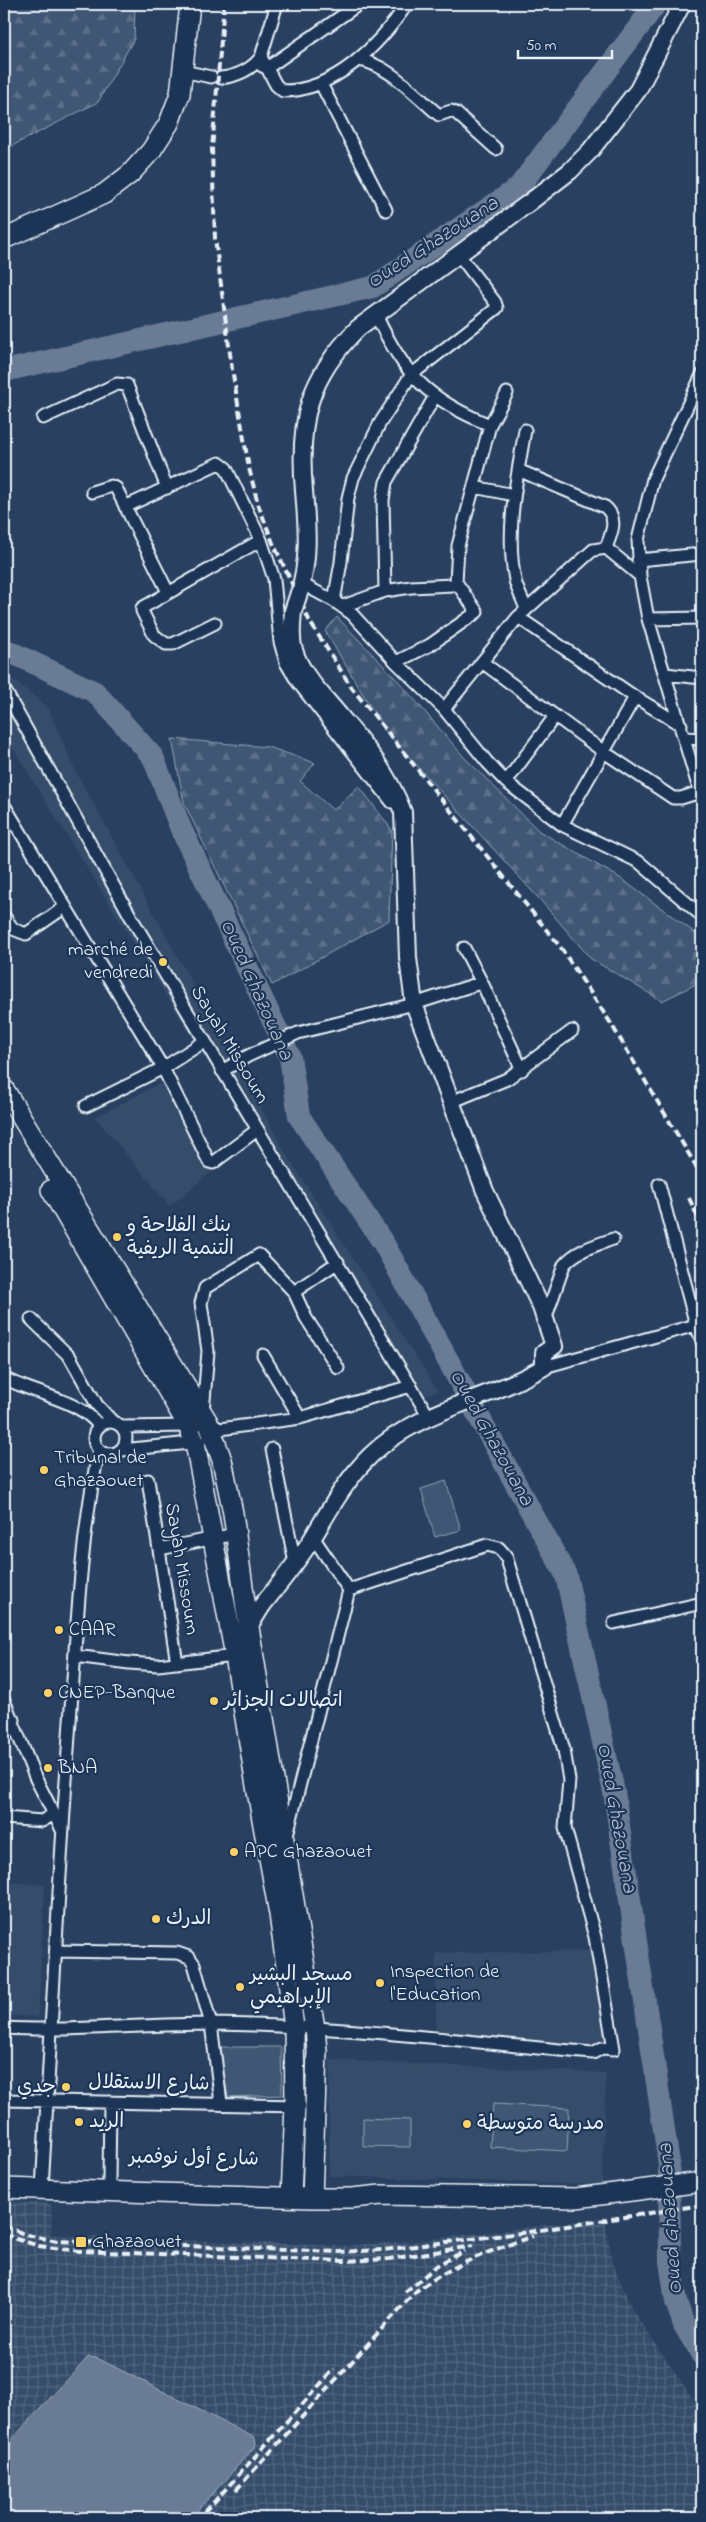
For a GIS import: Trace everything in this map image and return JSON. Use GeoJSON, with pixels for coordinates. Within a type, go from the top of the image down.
{"type":"FeatureCollection","features":[{"type":"Feature","properties":{"kind":"main road"},"geometry":{"type":"LineString","coordinates":[[4,239],[104,194],[130,174],[151,150],[169,123],[180,94],[190,4]]}},
{"type":"Feature","properties":{"kind":"main road"},"geometry":{"type":"LineString","coordinates":[[682,4],[638,90],[590,151],[570,171],[358,328],[337,349],[323,370],[310,398],[304,425],[304,489],[308,535],[301,588],[293,611],[294,650],[300,665],[311,681],[377,762],[394,790],[403,812],[408,958],[414,1004],[485,1191],[541,1307],[554,1346],[544,1353],[544,1366],[519,1382],[428,1417],[374,1452],[359,1467],[326,1514],[296,1563],[246,1615],[232,1636],[279,1914],[294,2027],[295,2105],[291,2190],[312,2191],[352,2198],[382,2195],[506,2198],[595,2197],[700,2182]]}},
{"type":"Feature","properties":{"kind":"main road"},"geometry":{"type":"LineString","coordinates":[[4,1088],[41,1161]]}},
{"type":"Feature","properties":{"kind":"main road"},"geometry":{"type":"LineString","coordinates":[[4,1108],[41,1161],[141,1330],[191,1435],[213,1537],[246,1615]]}},
{"type":"Feature","properties":{"kind":"main road"},"geometry":{"type":"LineString","coordinates":[[141,1330],[211,1426],[222,1460],[236,1534],[246,1615],[315,2028],[312,2191]]}},
{"type":"Feature","properties":{"kind":"main road","name":"شارع أول نوفمبر"},"geometry":{"type":"LineString","coordinates":[[4,2178],[42,2184],[291,2190]]}},
{"type":"Feature","properties":{"kind":"main road","name":"شارع أول نوفمبر"},"geometry":{"type":"LineString","coordinates":[[4,2188],[108,2180],[291,2190]]}},
{"type":"Feature","properties":{"kind":"street"},"geometry":{"type":"LineString","coordinates":[[267,68],[359,4]]}},
{"type":"Feature","properties":{"kind":"street"},"geometry":{"type":"LineString","coordinates":[[183,71],[216,77],[233,76],[258,60],[278,5]]}},
{"type":"Feature","properties":{"kind":"street"},"geometry":{"type":"LineString","coordinates":[[258,60],[267,68],[276,85],[284,91],[321,84],[358,60],[402,5]]}},
{"type":"Feature","properties":{"kind":"street"},"geometry":{"type":"LineString","coordinates":[[358,60],[370,61],[439,115],[451,111],[456,113],[496,149]]}},
{"type":"Feature","properties":{"kind":"street"},"geometry":{"type":"LineString","coordinates":[[321,84],[386,210]]}},
{"type":"Feature","properties":{"kind":"street"},"geometry":{"type":"LineString","coordinates":[[337,599],[348,498],[353,478],[380,422],[411,376],[497,308],[496,302],[459,254]]}},
{"type":"Feature","properties":{"kind":"street"},"geometry":{"type":"LineString","coordinates":[[376,315],[390,346],[411,376],[453,409],[490,424]]}},
{"type":"Feature","properties":{"kind":"street"},"geometry":{"type":"LineString","coordinates":[[482,662],[604,752],[673,798],[701,795],[648,619],[640,576],[638,540],[653,479],[697,399],[702,375]]}},
{"type":"Feature","properties":{"kind":"street"},"geometry":{"type":"LineString","coordinates":[[43,418],[117,384],[127,385],[167,488]]}},
{"type":"Feature","properties":{"kind":"street"},"geometry":{"type":"LineString","coordinates":[[396,662],[430,645],[477,612],[456,582],[456,554],[490,424],[508,393]]}},
{"type":"Feature","properties":{"kind":"street"},"geometry":{"type":"LineString","coordinates":[[385,591],[383,500],[386,482],[435,396]]}},
{"type":"Feature","properties":{"kind":"street"},"geometry":{"type":"LineString","coordinates":[[525,430],[514,495],[513,566],[522,613],[635,696],[681,724]]}},
{"type":"Feature","properties":{"kind":"street"},"geometry":{"type":"LineString","coordinates":[[126,507],[222,464],[226,468],[261,540],[274,578],[280,642],[286,664],[297,681],[386,792],[394,805],[405,835]]}},
{"type":"Feature","properties":{"kind":"street"},"geometry":{"type":"LineString","coordinates":[[518,470],[605,507],[611,514],[614,523],[606,548]]}},
{"type":"Feature","properties":{"kind":"street"},"geometry":{"type":"LineString","coordinates":[[92,492],[114,486],[168,592]]}},
{"type":"Feature","properties":{"kind":"street"},"geometry":{"type":"LineString","coordinates":[[474,486],[514,495]]}},
{"type":"Feature","properties":{"kind":"street"},"geometry":{"type":"LineString","coordinates":[[215,623],[173,644],[166,644],[158,641],[142,608],[261,540]]}},
{"type":"Feature","properties":{"kind":"street"},"geometry":{"type":"LineString","coordinates":[[444,709],[522,613],[593,550],[606,548],[640,576]]}},
{"type":"Feature","properties":{"kind":"street"},"geometry":{"type":"LineString","coordinates":[[638,560],[702,554]]}},
{"type":"Feature","properties":{"kind":"street"},"geometry":{"type":"LineString","coordinates":[[301,588],[337,599],[411,587],[453,585],[456,582]]}},
{"type":"Feature","properties":{"kind":"street"},"geometry":{"type":"LineString","coordinates":[[337,599],[396,662],[444,709],[487,762],[506,782],[562,825],[639,862],[702,916]]}},
{"type":"Feature","properties":{"kind":"street"},"geometry":{"type":"LineString","coordinates":[[648,619],[702,618]]}},
{"type":"Feature","properties":{"kind":"street"},"geometry":{"type":"LineString","coordinates":[[665,674],[702,678]]}},
{"type":"Feature","properties":{"kind":"street","name":"Sayah Missoum"},"geometry":{"type":"LineString","coordinates":[[6,696],[204,1041],[412,1386],[428,1417]]}},
{"type":"Feature","properties":{"kind":"street"},"geometry":{"type":"LineString","coordinates":[[562,825],[635,696]]}},
{"type":"Feature","properties":{"kind":"street"},"geometry":{"type":"LineString","coordinates":[[506,782],[555,716]]}},
{"type":"Feature","properties":{"kind":"street"},"geometry":{"type":"LineString","coordinates":[[684,738],[702,739]]}},
{"type":"Feature","properties":{"kind":"street"},"geometry":{"type":"LineString","coordinates":[[4,807],[163,1068],[210,1162],[213,1163],[257,1130]]}},
{"type":"Feature","properties":{"kind":"street"},"geometry":{"type":"LineString","coordinates":[[5,921],[18,932],[26,934],[65,907]]}},
{"type":"Feature","properties":{"kind":"street"},"geometry":{"type":"LineString","coordinates":[[464,948],[522,1070]]}},
{"type":"Feature","properties":{"kind":"street"},"geometry":{"type":"LineString","coordinates":[[222,1071],[248,1056],[298,1033],[414,1004],[482,984]]}},
{"type":"Feature","properties":{"kind":"street"},"geometry":{"type":"LineString","coordinates":[[451,1102],[506,1079],[522,1070],[572,1031]]}},
{"type":"Feature","properties":{"kind":"street"},"geometry":{"type":"LineString","coordinates":[[86,1106],[163,1068],[204,1041]]}},
{"type":"Feature","properties":{"kind":"street"},"geometry":{"type":"LineString","coordinates":[[659,1184],[696,1325],[702,1341]]}},
{"type":"Feature","properties":{"kind":"street"},"geometry":{"type":"LineString","coordinates":[[554,1346],[546,1317],[564,1264],[575,1254],[613,1239]]}},
{"type":"Feature","properties":{"kind":"street"},"geometry":{"type":"LineString","coordinates":[[211,1426],[208,1351],[202,1303],[205,1288],[260,1255],[294,1292],[306,1318],[338,1368]]}},
{"type":"Feature","properties":{"kind":"street"},"geometry":{"type":"LineString","coordinates":[[294,1292],[338,1262]]}},
{"type":"Feature","properties":{"kind":"street"},"geometry":{"type":"LineString","coordinates":[[31,1318],[70,1357],[97,1406],[118,1425],[127,1441],[122,1450]]}},
{"type":"Feature","properties":{"kind":"street"},"geometry":{"type":"LineString","coordinates":[[544,1366],[696,1325]]}},
{"type":"Feature","properties":{"kind":"street"},"geometry":{"type":"LineString","coordinates":[[263,1355],[300,1418]]}},
{"type":"Feature","properties":{"kind":"street"},"geometry":{"type":"LineString","coordinates":[[4,1378],[70,1405],[93,1418],[99,1426]]}},
{"type":"Feature","properties":{"kind":"street"},"geometry":{"type":"LineString","coordinates":[[99,1450],[108,1455],[122,1450],[191,1435],[211,1426],[300,1418],[412,1386]]}},
{"type":"Feature","properties":{"kind":"street"},"geometry":{"type":"LineString","coordinates":[[99,1426],[118,1425],[191,1435],[211,1426]]}},
{"type":"Feature","properties":{"kind":"street"},"geometry":{"type":"LineString","coordinates":[[42,2184],[49,2101],[62,1831],[75,1656],[93,1481],[99,1450],[94,1438],[99,1426]]}},
{"type":"Feature","properties":{"kind":"street"},"geometry":{"type":"LineString","coordinates":[[272,1449],[296,1563]]}},
{"type":"Feature","properties":{"kind":"street","name":"Sayah Missoum"},"geometry":{"type":"LineString","coordinates":[[148,1480],[177,1662]]}},
{"type":"Feature","properties":{"kind":"street"},"geometry":{"type":"LineString","coordinates":[[159,1549],[236,1534]]}},
{"type":"Feature","properties":{"kind":"street"},"geometry":{"type":"LineString","coordinates":[[284,1844],[348,1590],[313,1537]]}},
{"type":"Feature","properties":{"kind":"street"},"geometry":{"type":"LineString","coordinates":[[4,2028],[51,2030],[211,2024],[315,2028],[593,2053],[602,2048],[614,2049],[595,1937],[565,1828],[570,1780],[564,1750],[506,1556],[499,1548],[487,1545],[348,1590]]}},
{"type":"Feature","properties":{"kind":"street"},"geometry":{"type":"LineString","coordinates":[[614,1623],[702,1603]]}},
{"type":"Feature","properties":{"kind":"street","name":"Sayah Missoum"},"geometry":{"type":"LineString","coordinates":[[75,1656],[129,1664],[158,1665],[235,1656]]}},
{"type":"Feature","properties":{"kind":"street"},"geometry":{"type":"LineString","coordinates":[[4,1700],[14,1720],[35,1777],[62,1831]]}},
{"type":"Feature","properties":{"kind":"street"},"geometry":{"type":"LineString","coordinates":[[4,1736],[14,1720]]}},
{"type":"Feature","properties":{"kind":"street"},"geometry":{"type":"LineString","coordinates":[[4,1818],[42,1821],[54,1814]]}},
{"type":"Feature","properties":{"kind":"street"},"geometry":{"type":"LineString","coordinates":[[56,1950],[185,1955],[194,1964],[211,2024],[221,2103]]}},
{"type":"Feature","properties":{"kind":"street","name":"شارع الاستقلال"},"geometry":{"type":"LineString","coordinates":[[4,2100],[314,2106]]}},
{"type":"Feature","properties":{"kind":"street"},"geometry":{"type":"LineString","coordinates":[[108,2180],[110,2102]]}},
{"type":"Feature","properties":{"kind":"shaded area","name":"marché de vendredi"},"geometry":{"type":"Polygon","coordinates":[[[4,672],[48,708],[75,770],[286,1154],[438,1391],[416,1397],[4,734],[4,672]]]}},
{"type":"Feature","properties":{"kind":"shaded area"},"geometry":{"type":"Polygon","coordinates":[[[163,1082],[216,1168],[170,1206],[95,1117],[163,1082]]]}},
{"type":"Feature","properties":{"kind":"shaded area"},"geometry":{"type":"Polygon","coordinates":[[[4,1882],[45,1885],[38,2017],[4,2015],[4,1882]]]}},
{"type":"Feature","properties":{"kind":"shaded area"},"geometry":{"type":"Polygon","coordinates":[[[591,1951],[607,2048],[436,2036],[436,1953],[591,1951]]]}},
{"type":"Feature","properties":{"kind":"shaded area","name":"مدرسة متوسطة"},"geometry":{"type":"Polygon","coordinates":[[[330,2060],[606,2073],[602,2185],[329,2176],[330,2060]]]}},
{"type":"Feature","properties":{"kind":"shaded area"},"geometry":{"type":"Polygon","coordinates":[[[4,2202],[49,2203],[52,2207],[51,2235],[342,2246],[415,2241],[604,2218],[614,2266],[632,2309],[702,2412],[702,2518],[191,2518],[256,2445],[255,2439],[97,2358],[84,2359],[4,2448],[4,2202]]]}},
{"type":"Feature","properties":{"kind":"shaded area"},"geometry":{"type":"Polygon","coordinates":[[[88,2357],[97,2358],[255,2438],[256,2445],[191,2518],[4,2518],[4,2448],[88,2357]]]}},
{"type":"Feature","properties":{"kind":"green space"},"geometry":{"type":"Polygon","coordinates":[[[4,4],[135,4],[134,39],[98,102],[4,150],[4,4]]]}},
{"type":"Feature","properties":{"kind":"green space"},"geometry":{"type":"Polygon","coordinates":[[[337,617],[401,684],[464,757],[539,831],[620,878],[698,935],[702,939],[702,981],[662,1001],[591,959],[542,902],[385,731],[325,631],[337,617]]]}},
{"type":"Feature","properties":{"kind":"green space"},"geometry":{"type":"Polygon","coordinates":[[[172,739],[268,747],[315,763],[300,781],[333,810],[359,786],[392,830],[389,920],[272,985],[184,803],[172,739]]]}},
{"type":"Feature","properties":{"kind":"green space"},"geometry":{"type":"Polygon","coordinates":[[[446,1481],[461,1530],[435,1537],[421,1489],[446,1481]]]}},
{"type":"Feature","properties":{"kind":"green space"},"geometry":{"type":"Polygon","coordinates":[[[219,2047],[281,2047],[282,2095],[228,2097],[219,2047]]]}},
{"type":"Feature","properties":{"kind":"green space"},"geometry":{"type":"Polygon","coordinates":[[[493,2104],[569,2108],[567,2151],[490,2147],[493,2104]]]}},
{"type":"Feature","properties":{"kind":"green space"},"geometry":{"type":"Polygon","coordinates":[[[363,2118],[410,2120],[410,2147],[363,2146],[363,2118]]]}},
{"type":"Feature","properties":{"kind":"waterway","name":"Oued Ghazouana"},"geometry":{"type":"LineString","coordinates":[[4,371],[373,287],[518,188],[656,4]]}},
{"type":"Feature","properties":{"kind":"waterway","name":"Oued Ghazouana"},"geometry":{"type":"LineString","coordinates":[[4,649],[95,692],[153,757],[181,829],[290,1057],[299,1116],[384,1244],[566,1575],[614,1792],[669,2164],[670,2261],[676,2302],[684,2325],[702,2355]]}},
{"type":"Feature","properties":{"kind":"railway"},"geometry":{"type":"LineString","coordinates":[[224,4],[212,149],[215,239],[232,369],[249,468],[258,504],[273,543],[310,622],[352,688],[561,948],[610,1022],[702,1176]]}},
{"type":"Feature","properties":{"kind":"railway"},"geometry":{"type":"LineString","coordinates":[[689,1198],[702,1226]]}},
{"type":"Feature","properties":{"kind":"railway"},"geometry":{"type":"LineString","coordinates":[[4,2226],[27,2235],[57,2241],[337,2252],[383,2250],[528,2232],[702,2205]]}},
{"type":"Feature","properties":{"kind":"railway"},"geometry":{"type":"LineString","coordinates":[[4,2235],[39,2246],[79,2251],[343,2261],[389,2259],[473,2246]]}},
{"type":"Feature","properties":{"kind":"railway"},"geometry":{"type":"LineString","coordinates":[[236,2490],[415,2292],[457,2266],[533,2236]]}},
{"type":"Feature","properties":{"kind":"railway"},"geometry":{"type":"LineString","coordinates":[[405,2292],[439,2264],[465,2251]]}},
{"type":"Feature","properties":{"kind":"railway"},"geometry":{"type":"LineString","coordinates":[[205,2512],[334,2369]]}},
{"type":"Feature","properties":{"kind":"place","name":"marché de vendredi"},"geometry":{"type":"Point","coordinates":[163,962]}},
{"type":"Feature","properties":{"kind":"place","name":"بنك الفلاحة و التنمية الريفية"},"geometry":{"type":"Point","coordinates":[117,1237]}},
{"type":"Feature","properties":{"kind":"place","name":"Tribunal de Ghazaouet"},"geometry":{"type":"Point","coordinates":[44,1470]}},
{"type":"Feature","properties":{"kind":"place","name":"CAAR"},"geometry":{"type":"Point","coordinates":[59,1630]}},
{"type":"Feature","properties":{"kind":"place","name":"CNEP-Banque"},"geometry":{"type":"Point","coordinates":[48,1693]}},
{"type":"Feature","properties":{"kind":"place","name":"اتصالات الجزائر"},"geometry":{"type":"Point","coordinates":[214,1701]}},
{"type":"Feature","properties":{"kind":"place","name":"BNA"},"geometry":{"type":"Point","coordinates":[48,1768]}},
{"type":"Feature","properties":{"kind":"place","name":"APC Ghazaouet"},"geometry":{"type":"Point","coordinates":[234,1852]}},
{"type":"Feature","properties":{"kind":"place","name":"الدرك"},"geometry":{"type":"Point","coordinates":[156,1919]}},
{"type":"Feature","properties":{"kind":"place","name":"Inspection de l'Education"},"geometry":{"type":"Point","coordinates":[380,1983]}},
{"type":"Feature","properties":{"kind":"place","name":"مسجد البشير الإبراهيمي"},"geometry":{"type":"Point","coordinates":[240,1987]}},
{"type":"Feature","properties":{"kind":"place","name":"جدي"},"geometry":{"type":"Point","coordinates":[66,2087]}},
{"type":"Feature","properties":{"kind":"place","name":"الريد"},"geometry":{"type":"Point","coordinates":[79,2122]}},
{"type":"Feature","properties":{"kind":"place","name":"مدرسة متوسطة"},"geometry":{"type":"Point","coordinates":[467,2124]}},
{"type":"Feature","properties":{"kind":"place","name":"Ghazaouet"},"geometry":{"type":"Point","coordinates":[81,2242]}}]}
